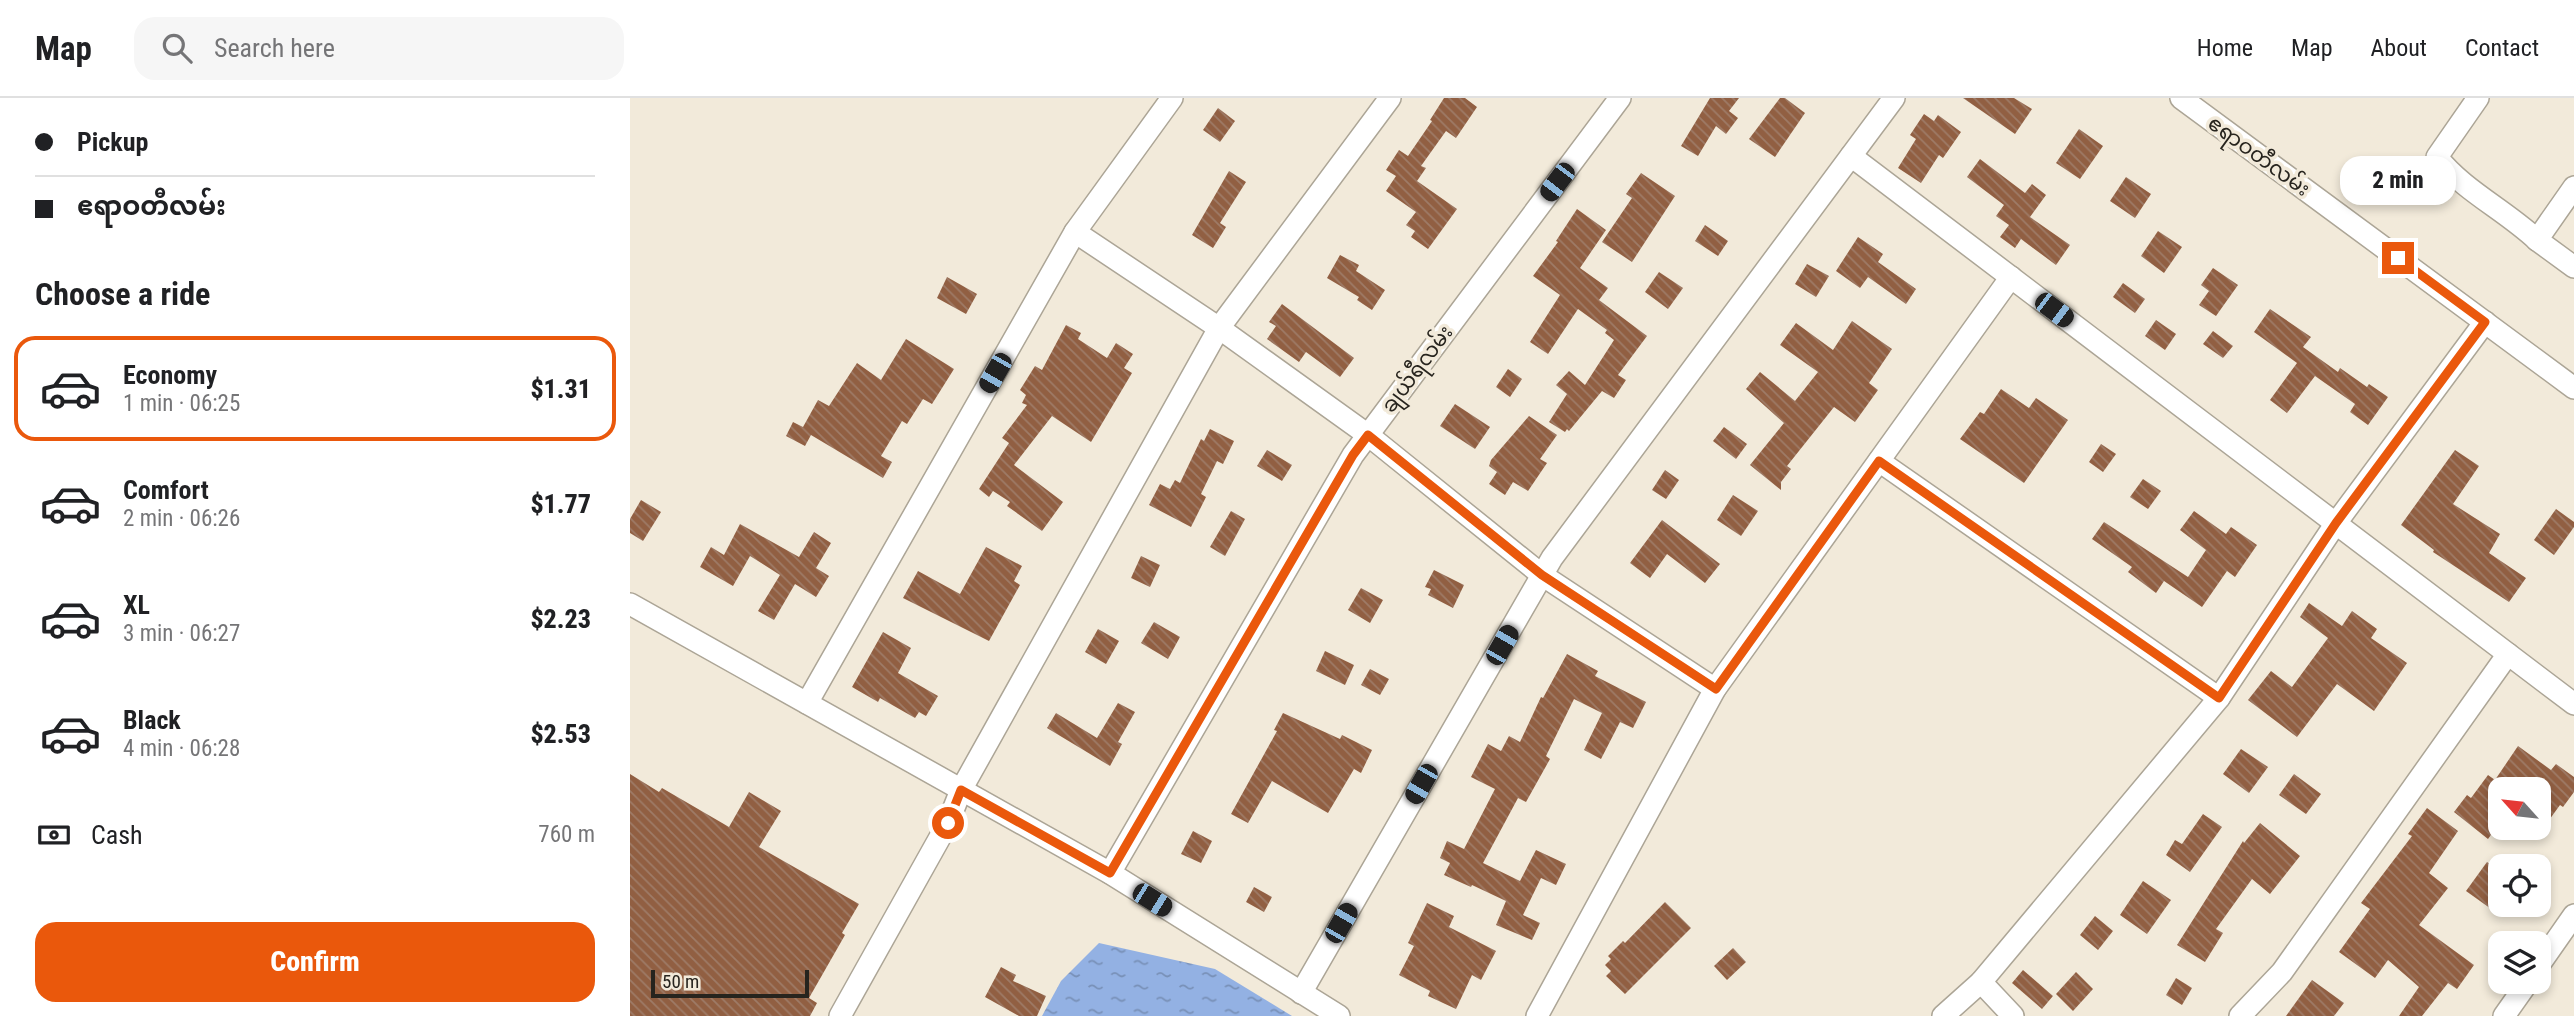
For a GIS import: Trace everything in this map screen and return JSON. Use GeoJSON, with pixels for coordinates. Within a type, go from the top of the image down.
{"type":"FeatureCollection","features":[{"type":"Feature","properties":{"kind":"street"},"geometry":{"type":"LineString","coordinates":[[807,703],[1075,232],[1172,98]]}},
{"type":"Feature","properties":{"kind":"street"},"geometry":{"type":"LineString","coordinates":[[840,1016],[948,823],[961,790],[1219,328],[1390,98]]}},
{"type":"Feature","properties":{"kind":"street","name":"ချယ်ရီလမ်း"},"geometry":{"type":"LineString","coordinates":[[1110,873],[1353,455],[1620,98]]}},
{"type":"Feature","properties":{"kind":"street"},"geometry":{"type":"LineString","coordinates":[[1301,993],[1560,547],[1894,98]]}},
{"type":"Feature","properties":{"kind":"street","name":"ဧရာဝတီလမ်း"},"geometry":{"type":"LineString","coordinates":[[2181,98],[2574,388]]}},
{"type":"Feature","properties":{"kind":"street"},"geometry":{"type":"LineString","coordinates":[[2479,98],[2437,157],[2450,173],[2574,267]]}},
{"type":"Feature","properties":{"kind":"street"},"geometry":{"type":"LineString","coordinates":[[1851,156],[2574,704]]}},
{"type":"Feature","properties":{"kind":"street"},"geometry":{"type":"LineString","coordinates":[[2537,240],[2574,187]]}},
{"type":"Feature","properties":{"kind":"street"},"geometry":{"type":"LineString","coordinates":[[1075,232],[1219,328],[1368,435],[1542,575],[1716,689]]}},
{"type":"Feature","properties":{"kind":"street"},"geometry":{"type":"LineString","coordinates":[[1537,1016],[1716,689],[2011,277]]}},
{"type":"Feature","properties":{"kind":"street"},"geometry":{"type":"LineString","coordinates":[[1943,1016],[1981,982],[2219,698],[2336,523],[2485,322]]}},
{"type":"Feature","properties":{"kind":"street"},"geometry":{"type":"LineString","coordinates":[[1879,461],[2219,698]]}},
{"type":"Feature","properties":{"kind":"street"},"geometry":{"type":"LineString","coordinates":[[630,604],[1110,873],[1339,1016]]}},
{"type":"Feature","properties":{"kind":"street"},"geometry":{"type":"LineString","coordinates":[[2239,1016],[2282,972],[2508,654]]}},
{"type":"Feature","properties":{"kind":"street"},"geometry":{"type":"LineString","coordinates":[[2551,948],[2574,915]]}},
{"type":"Feature","properties":{"kind":"street"},"geometry":{"type":"LineString","coordinates":[[1981,982],[2012,1016]]}},
{"type":"Feature","properties":{"kind":"street"},"geometry":{"type":"LineString","coordinates":[[2504,1016],[2520,994]]}},
{"type":"Feature","properties":{"kind":"water"},"geometry":{"type":"Polygon","coordinates":[[[1099,943],[1215,969],[1292,1016],[1042,1016],[1061,981],[1099,943]]]}},
{"type":"Feature","properties":{"kind":"building"},"geometry":{"type":"Polygon","coordinates":[[[1444,98],[1465,98],[1477,107],[1456,138],[1446,131],[1421,166],[1426,168],[1417,181],[1457,209],[1428,249],[1411,237],[1415,231],[1406,225],[1416,212],[1386,191],[1396,176],[1386,170],[1399,150],[1408,156],[1444,98]]]}},
{"type":"Feature","properties":{"kind":"building"},"geometry":{"type":"Polygon","coordinates":[[[1710,98],[1739,98],[1729,111],[1738,118],[1726,134],[1716,126],[1698,156],[1681,146],[1710,98]]]}},
{"type":"Feature","properties":{"kind":"building"},"geometry":{"type":"Polygon","coordinates":[[[1780,98],[1785,98],[1805,113],[1775,157],[1749,139],[1780,98]]]}},
{"type":"Feature","properties":{"kind":"building"},"geometry":{"type":"Polygon","coordinates":[[[1963,98],[2014,98],[2032,109],[2015,134],[1963,98]]]}},
{"type":"Feature","properties":{"kind":"building"},"geometry":{"type":"Polygon","coordinates":[[[1218,108],[1235,121],[1220,142],[1203,130],[1218,108]]]}},
{"type":"Feature","properties":{"kind":"building"},"geometry":{"type":"Polygon","coordinates":[[[1924,114],[1934,121],[1938,115],[1961,132],[1943,158],[1939,155],[1921,183],[1898,168],[1916,139],[1910,135],[1924,114]]]}},
{"type":"Feature","properties":{"kind":"building"},"geometry":{"type":"Polygon","coordinates":[[[2079,129],[2103,146],[2080,179],[2056,163],[2079,129]]]}},
{"type":"Feature","properties":{"kind":"building"},"geometry":{"type":"Polygon","coordinates":[[[1980,159],[2025,193],[2032,184],[2046,195],[2030,217],[2070,245],[2056,265],[2021,239],[2015,248],[2000,237],[2009,225],[1996,216],[2004,205],[1967,177],[1980,159]]]}},
{"type":"Feature","properties":{"kind":"building"},"geometry":{"type":"Polygon","coordinates":[[[1229,171],[1246,182],[1220,223],[1226,227],[1213,248],[1192,235],[1229,171]]]}},
{"type":"Feature","properties":{"kind":"building"},"geometry":{"type":"Polygon","coordinates":[[[1641,173],[1675,196],[1632,262],[1602,242],[1632,198],[1626,194],[1641,173]]]}},
{"type":"Feature","properties":{"kind":"building"},"geometry":{"type":"Polygon","coordinates":[[[2126,177],[2151,194],[2135,218],[2110,201],[2126,177]]]}},
{"type":"Feature","properties":{"kind":"building"},"geometry":{"type":"Polygon","coordinates":[[[1577,209],[1606,230],[1580,268],[1608,288],[1599,300],[1647,336],[1618,375],[1626,380],[1614,398],[1602,391],[1569,431],[1567,429],[1565,432],[1549,422],[1567,394],[1556,385],[1569,371],[1585,385],[1614,340],[1605,333],[1607,330],[1578,309],[1548,354],[1530,342],[1560,295],[1533,276],[1558,242],[1556,241],[1577,209]]]}},
{"type":"Feature","properties":{"kind":"building"},"geometry":{"type":"Polygon","coordinates":[[[1705,225],[1728,241],[1718,256],[1695,241],[1705,225]]]}},
{"type":"Feature","properties":{"kind":"building"},"geometry":{"type":"Polygon","coordinates":[[[2158,231],[2182,247],[2164,273],[2141,256],[2158,231]]]}},
{"type":"Feature","properties":{"kind":"building"},"geometry":{"type":"Polygon","coordinates":[[[1858,237],[1883,254],[1878,262],[1916,289],[1906,304],[1868,277],[1860,288],[1836,271],[1858,237]]]}},
{"type":"Feature","properties":{"kind":"building"},"geometry":{"type":"Polygon","coordinates":[[[1340,255],[1359,265],[1356,271],[1385,290],[1372,310],[1357,300],[1359,297],[1327,278],[1340,255]]]}},
{"type":"Feature","properties":{"kind":"building"},"geometry":{"type":"Polygon","coordinates":[[[1807,264],[1829,276],[1816,297],[1795,284],[1807,264]]]}},
{"type":"Feature","properties":{"kind":"building"},"geometry":{"type":"Polygon","coordinates":[[[2213,268],[2238,285],[2216,316],[2199,305],[2209,291],[2201,285],[2213,268]]]}},
{"type":"Feature","properties":{"kind":"building"},"geometry":{"type":"Polygon","coordinates":[[[1659,272],[1683,288],[1668,309],[1645,292],[1659,272]]]}},
{"type":"Feature","properties":{"kind":"building"},"geometry":{"type":"Polygon","coordinates":[[[947,277],[977,294],[966,314],[937,298],[947,277]]]}},
{"type":"Feature","properties":{"kind":"building"},"geometry":{"type":"Polygon","coordinates":[[[2123,283],[2145,299],[2135,313],[2113,297],[2123,283]]]}},
{"type":"Feature","properties":{"kind":"building"},"geometry":{"type":"Polygon","coordinates":[[[1282,304],[1354,358],[1340,377],[1306,352],[1299,362],[1267,339],[1276,326],[1269,322],[1282,304]]]}},
{"type":"Feature","properties":{"kind":"building"},"geometry":{"type":"Polygon","coordinates":[[[2270,309],[2311,337],[2303,347],[2338,372],[2340,368],[2367,387],[2369,384],[2388,397],[2368,425],[2350,412],[2355,404],[2315,376],[2287,413],[2270,400],[2297,363],[2254,332],[2270,309]]]}},
{"type":"Feature","properties":{"kind":"building"},"geometry":{"type":"Polygon","coordinates":[[[2156,320],[2176,334],[2165,350],[2145,336],[2156,320]]]}},
{"type":"Feature","properties":{"kind":"building"},"geometry":{"type":"Polygon","coordinates":[[[1852,321],[1892,349],[1869,383],[1878,390],[1855,422],[1834,407],[1787,466],[1791,469],[1781,482],[1781,490],[1750,465],[1784,423],[1746,389],[1760,372],[1795,401],[1818,372],[1780,345],[1796,323],[1833,350],[1852,321]]]}},
{"type":"Feature","properties":{"kind":"building"},"geometry":{"type":"Polygon","coordinates":[[[1066,325],[1081,333],[1078,339],[1107,358],[1116,343],[1133,354],[1124,368],[1132,373],[1091,442],[1052,416],[1014,465],[1063,502],[1042,531],[1007,506],[1010,502],[993,491],[989,497],[979,489],[1009,443],[1002,438],[1027,405],[1022,403],[1026,395],[1020,390],[1035,366],[1042,370],[1066,325]]]}},
{"type":"Feature","properties":{"kind":"building"},"geometry":{"type":"Polygon","coordinates":[[[2213,331],[2233,346],[2223,358],[2203,344],[2213,331]]]}},
{"type":"Feature","properties":{"kind":"building"},"geometry":{"type":"Polygon","coordinates":[[[906,339],[954,369],[932,404],[923,399],[907,424],[902,421],[881,456],[892,462],[883,478],[811,435],[805,446],[786,436],[793,422],[803,427],[818,400],[829,406],[857,363],[881,380],[906,339]]]}},
{"type":"Feature","properties":{"kind":"building"},"geometry":{"type":"Polygon","coordinates":[[[1508,369],[1522,379],[1510,397],[1496,387],[1508,369]]]}},
{"type":"Feature","properties":{"kind":"building"},"geometry":{"type":"Polygon","coordinates":[[[2001,389],[2029,408],[2036,398],[2068,420],[2024,483],[1960,439],[1980,412],[1984,414],[2001,389]]]}},
{"type":"Feature","properties":{"kind":"building"},"geometry":{"type":"Polygon","coordinates":[[[1455,404],[1490,427],[1475,449],[1440,426],[1455,404]]]}},
{"type":"Feature","properties":{"kind":"building"},"geometry":{"type":"Polygon","coordinates":[[[1529,416],[1557,435],[1540,459],[1547,463],[1528,491],[1513,482],[1505,495],[1489,484],[1497,472],[1489,466],[1491,460],[1529,416]]]}},
{"type":"Feature","properties":{"kind":"building"},"geometry":{"type":"Polygon","coordinates":[[[1724,427],[1747,444],[1736,459],[1713,441],[1724,427]]]}},
{"type":"Feature","properties":{"kind":"building"},"geometry":{"type":"Polygon","coordinates":[[[1210,429],[1234,441],[1223,464],[1217,461],[1201,494],[1206,497],[1191,527],[1149,505],[1160,484],[1170,489],[1175,480],[1180,483],[1201,439],[1204,441],[1210,429]]]}},
{"type":"Feature","properties":{"kind":"building"},"geometry":{"type":"Polygon","coordinates":[[[2101,444],[2116,454],[2103,472],[2089,462],[2101,444]]]}},
{"type":"Feature","properties":{"kind":"building"},"geometry":{"type":"Polygon","coordinates":[[[1267,450],[1292,465],[1282,481],[1257,466],[1267,450]]]}},
{"type":"Feature","properties":{"kind":"building"},"geometry":{"type":"Polygon","coordinates":[[[2455,450],[2479,466],[2453,504],[2500,534],[2489,553],[2526,578],[2509,602],[2433,552],[2434,550],[2401,525],[2455,450]]]}},
{"type":"Feature","properties":{"kind":"building"},"geometry":{"type":"Polygon","coordinates":[[[1665,470],[1679,480],[1666,499],[1652,490],[1665,470]]]}},
{"type":"Feature","properties":{"kind":"building"},"geometry":{"type":"Polygon","coordinates":[[[2143,479],[2161,491],[2148,509],[2130,497],[2143,479]]]}},
{"type":"Feature","properties":{"kind":"building"},"geometry":{"type":"Polygon","coordinates":[[[1733,495],[1758,511],[1741,536],[1717,520],[1733,495]]]}},
{"type":"Feature","properties":{"kind":"building"},"geometry":{"type":"Polygon","coordinates":[[[641,500],[661,512],[643,541],[630,533],[630,519],[641,500]]]}},
{"type":"Feature","properties":{"kind":"building"},"geometry":{"type":"Polygon","coordinates":[[[2556,509],[2574,522],[2574,527],[2554,555],[2534,540],[2556,509]]]}},
{"type":"Feature","properties":{"kind":"building"},"geometry":{"type":"Polygon","coordinates":[[[1231,511],[1245,519],[1225,556],[1210,547],[1231,511]]]}},
{"type":"Feature","properties":{"kind":"building"},"geometry":{"type":"Polygon","coordinates":[[[2194,511],[2226,534],[2231,527],[2257,545],[2235,577],[2227,571],[2202,607],[2164,581],[2156,593],[2128,572],[2132,567],[2092,539],[2104,522],[2188,577],[2206,550],[2180,530],[2194,511]]]}},
{"type":"Feature","properties":{"kind":"building"},"geometry":{"type":"Polygon","coordinates":[[[1662,520],[1720,564],[1705,583],[1667,554],[1650,578],[1630,563],[1662,520]]]}},
{"type":"Feature","properties":{"kind":"building"},"geometry":{"type":"Polygon","coordinates":[[[740,524],[799,557],[814,532],[831,543],[816,568],[829,576],[816,597],[795,584],[774,620],[758,611],[780,575],[750,556],[733,586],[700,567],[711,547],[724,555],[740,524]]]}},
{"type":"Feature","properties":{"kind":"building"},"geometry":{"type":"Polygon","coordinates":[[[986,547],[1022,566],[1014,581],[1020,585],[989,641],[903,598],[918,571],[960,594],[986,547]]]}},
{"type":"Feature","properties":{"kind":"building"},"geometry":{"type":"Polygon","coordinates":[[[1141,556],[1160,565],[1150,587],[1131,578],[1141,556]]]}},
{"type":"Feature","properties":{"kind":"building"},"geometry":{"type":"Polygon","coordinates":[[[1434,570],[1464,585],[1453,608],[1428,595],[1431,589],[1425,587],[1434,570]]]}},
{"type":"Feature","properties":{"kind":"building"},"geometry":{"type":"Polygon","coordinates":[[[1361,588],[1383,600],[1370,623],[1348,610],[1361,588]]]}},
{"type":"Feature","properties":{"kind":"building"},"geometry":{"type":"Polygon","coordinates":[[[2309,603],[2342,626],[2352,611],[2377,629],[2371,638],[2407,663],[2374,711],[2337,684],[2297,737],[2248,700],[2271,671],[2292,687],[2328,638],[2300,617],[2309,603]]]}},
{"type":"Feature","properties":{"kind":"building"},"geometry":{"type":"Polygon","coordinates":[[[1154,622],[1180,637],[1168,659],[1141,643],[1154,622]]]}},
{"type":"Feature","properties":{"kind":"building"},"geometry":{"type":"Polygon","coordinates":[[[1098,629],[1119,641],[1106,664],[1085,652],[1098,629]]]}},
{"type":"Feature","properties":{"kind":"building"},"geometry":{"type":"Polygon","coordinates":[[[883,632],[911,648],[898,673],[938,696],[926,716],[919,712],[915,718],[880,698],[878,702],[852,687],[883,632]]]}},
{"type":"Feature","properties":{"kind":"building"},"geometry":{"type":"Polygon","coordinates":[[[1325,651],[1354,665],[1345,685],[1316,671],[1325,651]]]}},
{"type":"Feature","properties":{"kind":"building"},"geometry":{"type":"Polygon","coordinates":[[[1567,654],[1598,671],[1595,676],[1646,702],[1633,728],[1620,722],[1601,759],[1584,750],[1602,713],[1574,699],[1546,756],[1550,759],[1526,802],[1518,798],[1483,863],[1520,881],[1536,850],[1566,864],[1556,885],[1541,878],[1523,915],[1540,923],[1532,940],[1496,925],[1506,901],[1444,875],[1450,863],[1440,858],[1447,841],[1464,849],[1495,789],[1471,777],[1488,744],[1501,751],[1509,736],[1520,742],[1541,697],[1543,698],[1567,654]]]}},
{"type":"Feature","properties":{"kind":"building"},"geometry":{"type":"Polygon","coordinates":[[[1370,669],[1389,679],[1380,695],[1361,685],[1370,669]]]}},
{"type":"Feature","properties":{"kind":"building"},"geometry":{"type":"Polygon","coordinates":[[[1118,703],[1135,712],[1118,742],[1122,744],[1110,766],[1047,728],[1056,713],[1097,738],[1118,703]]]}},
{"type":"Feature","properties":{"kind":"building"},"geometry":{"type":"Polygon","coordinates":[[[1283,713],[1340,739],[1342,735],[1372,750],[1361,773],[1354,769],[1328,813],[1272,781],[1248,823],[1231,814],[1277,731],[1274,730],[1283,713]]]}},
{"type":"Feature","properties":{"kind":"building"},"geometry":{"type":"Polygon","coordinates":[[[2518,746],[2551,770],[2556,764],[2574,777],[2574,792],[2552,816],[2552,777],[2497,777],[2518,746]]]}},
{"type":"Feature","properties":{"kind":"building"},"geometry":{"type":"Polygon","coordinates":[[[2241,749],[2268,767],[2249,793],[2223,774],[2241,749]]]}},
{"type":"Feature","properties":{"kind":"building"},"geometry":{"type":"Polygon","coordinates":[[[630,774],[659,792],[662,788],[729,827],[749,792],[781,811],[759,847],[859,904],[842,933],[845,935],[809,998],[817,1003],[810,1016],[630,1016],[630,774]]]}},
{"type":"Feature","properties":{"kind":"building"},"geometry":{"type":"Polygon","coordinates":[[[2294,774],[2321,794],[2306,814],[2279,795],[2294,774]]]}},
{"type":"Feature","properties":{"kind":"building"},"geometry":{"type":"Polygon","coordinates":[[[2488,775],[2491,777],[2488,777],[2488,839],[2454,812],[2467,795],[2471,798],[2488,775]]]}},
{"type":"Feature","properties":{"kind":"building"},"geometry":{"type":"Polygon","coordinates":[[[2427,808],[2458,831],[2429,873],[2448,888],[2419,925],[2474,965],[2457,989],[2448,983],[2422,1016],[2399,1016],[2419,987],[2388,960],[2375,978],[2339,952],[2370,909],[2361,903],[2412,836],[2408,834],[2427,808]]]}},
{"type":"Feature","properties":{"kind":"building"},"geometry":{"type":"Polygon","coordinates":[[[2203,814],[2222,827],[2190,872],[2166,855],[2175,840],[2182,844],[2203,814]]]}},
{"type":"Feature","properties":{"kind":"building"},"geometry":{"type":"Polygon","coordinates":[[[2260,823],[2300,856],[2270,894],[2252,879],[2216,929],[2223,933],[2205,962],[2177,945],[2243,841],[2244,843],[2260,823]]]}},
{"type":"Feature","properties":{"kind":"building"},"geometry":{"type":"Polygon","coordinates":[[[1193,831],[1212,841],[1201,863],[1181,854],[1193,831]]]}},
{"type":"Feature","properties":{"kind":"building"},"geometry":{"type":"Polygon","coordinates":[[[2487,862],[2488,863],[2488,907],[2466,891],[2487,862]]]}},
{"type":"Feature","properties":{"kind":"building"},"geometry":{"type":"Polygon","coordinates":[[[2143,881],[2171,900],[2147,934],[2120,915],[2143,881]]]}},
{"type":"Feature","properties":{"kind":"building"},"geometry":{"type":"Polygon","coordinates":[[[1254,887],[1272,897],[1264,912],[1246,902],[1254,887]]]}},
{"type":"Feature","properties":{"kind":"building"},"geometry":{"type":"Polygon","coordinates":[[[1665,902],[1691,928],[1625,994],[1606,976],[1611,971],[1605,965],[1611,959],[1608,956],[1623,941],[1625,943],[1665,902]]]}},
{"type":"Feature","properties":{"kind":"building"},"geometry":{"type":"Polygon","coordinates":[[[1427,903],[1454,916],[1449,927],[1496,951],[1481,980],[1472,975],[1456,1009],[1428,996],[1430,991],[1399,975],[1414,946],[1408,943],[1427,903]]]}},
{"type":"Feature","properties":{"kind":"building"},"geometry":{"type":"Polygon","coordinates":[[[2095,916],[2113,931],[2098,950],[2080,935],[2095,916]]]}},
{"type":"Feature","properties":{"kind":"building"},"geometry":{"type":"Polygon","coordinates":[[[1733,948],[1746,962],[1727,980],[1714,966],[1733,948]]]}},
{"type":"Feature","properties":{"kind":"building"},"geometry":{"type":"Polygon","coordinates":[[[1001,967],[1016,975],[1013,981],[1046,996],[1037,1016],[1019,1016],[985,997],[1001,967]]]}},
{"type":"Feature","properties":{"kind":"building"},"geometry":{"type":"Polygon","coordinates":[[[2023,970],[2053,996],[2042,1009],[2012,983],[2023,970]]]}},
{"type":"Feature","properties":{"kind":"building"},"geometry":{"type":"Polygon","coordinates":[[[2076,972],[2093,989],[2073,1011],[2056,994],[2076,972]]]}},
{"type":"Feature","properties":{"kind":"building"},"geometry":{"type":"Polygon","coordinates":[[[2176,978],[2192,988],[2182,1005],[2166,995],[2176,978]]]}},
{"type":"Feature","properties":{"kind":"building"},"geometry":{"type":"Polygon","coordinates":[[[2312,980],[2344,1003],[2334,1016],[2286,1016],[2312,980]]]}},
{"type":"Feature","properties":{"kind":"route"},"geometry":{"type":"LineString","coordinates":[[948,823],[961,790],[1110,873],[1353,455],[1368,435],[1542,575],[1716,689],[1879,461],[2219,698],[2336,523],[2485,322],[2398,258]]}}]}
